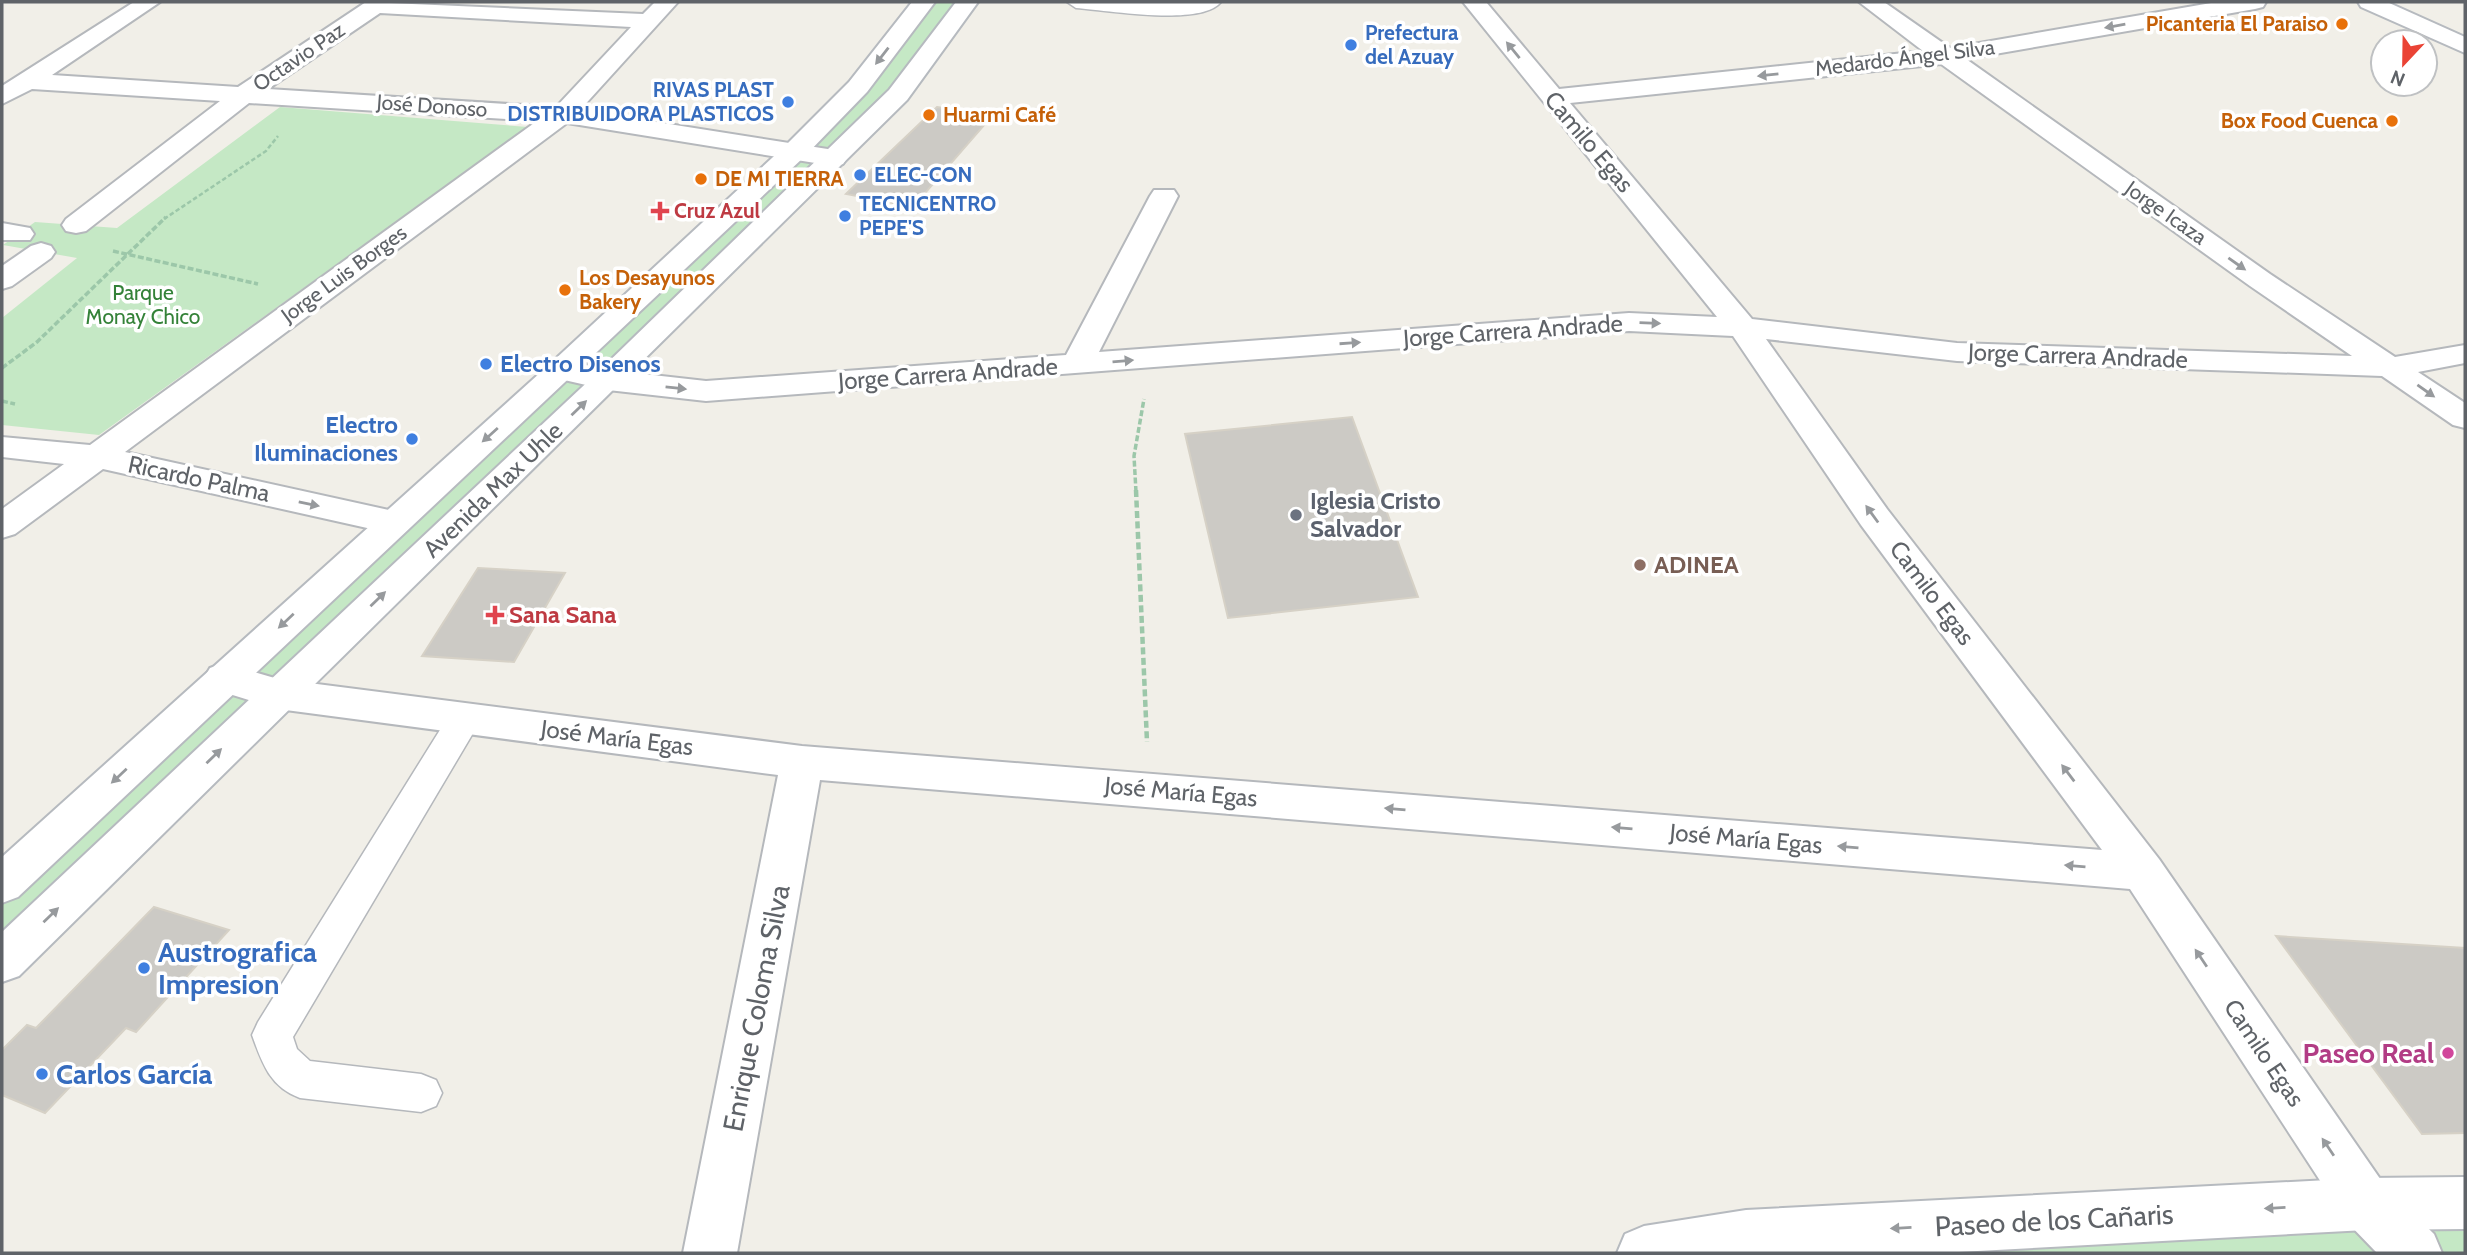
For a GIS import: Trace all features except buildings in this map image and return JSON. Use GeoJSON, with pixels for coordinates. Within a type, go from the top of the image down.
{"type":"FeatureCollection","features":[{"type":"Feature","properties":{"kind":"street"},"geometry":{"type":"LineString","coordinates":[[2,97],[149,2]]}},
{"type":"Feature","properties":{"kind":"street","name":"Jorge Luis Borges"},"geometry":{"type":"LineString","coordinates":[[2,526],[562,115],[667,2]]}},
{"type":"Feature","properties":{"kind":"street","name":"Avenida Max Uhle"},"geometry":{"type":"LineString","coordinates":[[2,884],[562,370],[795,152],[858,88],[924,2]]}},
{"type":"Feature","properties":{"kind":"street","name":"Avenida Max Uhle"},"geometry":{"type":"LineString","coordinates":[[2,962],[278,694],[608,380],[898,95],[967,2]]}},
{"type":"Feature","properties":{"kind":"street","name":"Camilo Egas"},"geometry":{"type":"LineString","coordinates":[[1474,2],[1742,327],[1874,517],[2143,872],[2366,1204],[2415,1253]]}},
{"type":"Feature","properties":{"kind":"street","name":"Jorge Icaza"},"geometry":{"type":"LineString","coordinates":[[1870,2],[2260,280],[2465,418]]}},
{"type":"Feature","properties":{"kind":"street","name":"Medardo Ángel Silva"},"geometry":{"type":"LineString","coordinates":[[1552,97],[1945,56],[2255,2]]}},
{"type":"Feature","properties":{"kind":"street"},"geometry":{"type":"LineString","coordinates":[[2368,2],[2465,46]]}},
{"type":"Feature","properties":{"kind":"street","name":"Octavio Paz"},"geometry":{"type":"LineString","coordinates":[[76,225],[244,94],[378,4],[647,21]]}},
{"type":"Feature","properties":{"kind":"street","name":"José Donoso"},"geometry":{"type":"LineString","coordinates":[[26,82],[562,115],[834,158]]}},
{"type":"Feature","properties":{"kind":"street"},"geometry":{"type":"LineString","coordinates":[[1077,364],[1164,196]]}},
{"type":"Feature","properties":{"kind":"street"},"geometry":{"type":"LineString","coordinates":[[2,280],[21,239]]}},
{"type":"Feature","properties":{"kind":"street","name":"Jorge Carrera Andrade"},"geometry":{"type":"LineString","coordinates":[[562,370],[608,380],[706,391],[1629,322],[1742,327],[1957,352],[2391,367],[2465,354]]}},
{"type":"Feature","properties":{"kind":"street","name":"Ricardo Palma"},"geometry":{"type":"LineString","coordinates":[[2,447],[95,456],[394,522]]}},
{"type":"Feature","properties":{"kind":"street","name":"José María Egas"},"geometry":{"type":"LineString","coordinates":[[224,678],[278,694],[803,762],[2143,872]]}},
{"type":"Feature","properties":{"kind":"street","name":"Enrique Coloma Silva"},"geometry":{"type":"LineString","coordinates":[[710,1253],[803,762]]}},
{"type":"Feature","properties":{"kind":"street","name":"Paseo de los Cañaris"},"geometry":{"type":"LineString","coordinates":[[1644,1253],[2366,1204],[2465,1203]]}},
{"type":"Feature","properties":{"kind":"lane"},"geometry":{"type":"LineString","coordinates":[[1076,2],[1177,8],[1202,7],[1212,2]]}},
{"type":"Feature","properties":{"kind":"lane"},"geometry":{"type":"LineString","coordinates":[[421,1093],[300,1079],[281,1060],[272,1035],[465,719]]}},
{"type":"Feature","properties":{"kind":"path"},"geometry":{"type":"LineString","coordinates":[[2,369],[37,342],[125,253],[166,217],[266,151],[286,128],[281,107],[244,94]]}},
{"type":"Feature","properties":{"kind":"path"},"geometry":{"type":"LineString","coordinates":[[112,251],[313,296]]}},
{"type":"Feature","properties":{"kind":"path"},"geometry":{"type":"LineString","coordinates":[[1149,789],[1134,456],[1151,358]]}},
{"type":"Feature","properties":{"kind":"green space"},"geometry":{"type":"Polygon","coordinates":[[[924,2],[967,2],[898,95],[2,962],[2,884],[858,87],[924,2]]]}},
{"type":"Feature","properties":{"kind":"green space","name":"Parque Monay Chico"},"geometry":{"type":"Polygon","coordinates":[[[280,107],[528,127],[99,435],[2,425],[2,318],[77,258],[3,245],[35,222],[117,228],[280,107]]]}},
{"type":"Feature","properties":{"kind":"green space"},"geometry":{"type":"Polygon","coordinates":[[[2360,1213],[2399,1253],[1767,1253],[1764,1244],[2360,1213]]]}},
{"type":"Feature","properties":{"kind":"green space"},"geometry":{"type":"Polygon","coordinates":[[[2465,1218],[2465,1253],[2429,1253],[2394,1219],[2465,1218]]]}},
{"type":"Feature","properties":{"kind":"place","name":"Picanteria El Paraiso"},"geometry":{"type":"Point","coordinates":[2342,24]}},
{"type":"Feature","properties":{"kind":"place","name":"Prefectura del Azuay"},"geometry":{"type":"Point","coordinates":[1351,45]}},
{"type":"Feature","properties":{"kind":"place","name":"RIVAS PLAST DISTRIBUIDORA PLASTICOS"},"geometry":{"type":"Point","coordinates":[788,102]}},
{"type":"Feature","properties":{"kind":"place","name":"Huarmi Café"},"geometry":{"type":"Point","coordinates":[929,115]}},
{"type":"Feature","properties":{"kind":"place","name":"Box Food Cuenca"},"geometry":{"type":"Point","coordinates":[2392,121]}},
{"type":"Feature","properties":{"kind":"place","name":"ELEC-CON"},"geometry":{"type":"Point","coordinates":[860,175]}},
{"type":"Feature","properties":{"kind":"place","name":"DE MI TIERRA"},"geometry":{"type":"Point","coordinates":[701,179]}},
{"type":"Feature","properties":{"kind":"place","name":"Cruz Azul"},"geometry":{"type":"Point","coordinates":[660,211]}},
{"type":"Feature","properties":{"kind":"place","name":"TECNICENTRO PEPE'S"},"geometry":{"type":"Point","coordinates":[845,216]}},
{"type":"Feature","properties":{"kind":"place","name":"Los Desayunos Bakery"},"geometry":{"type":"Point","coordinates":[565,290]}},
{"type":"Feature","properties":{"kind":"place","name":"Electro Disenos"},"geometry":{"type":"Point","coordinates":[486,364]}},
{"type":"Feature","properties":{"kind":"place","name":"Electro Iluminaciones"},"geometry":{"type":"Point","coordinates":[412,439]}},
{"type":"Feature","properties":{"kind":"place","name":"Iglesia Cristo Salvador"},"geometry":{"type":"Point","coordinates":[1296,515]}},
{"type":"Feature","properties":{"kind":"place","name":"ADINEA"},"geometry":{"type":"Point","coordinates":[1640,565]}},
{"type":"Feature","properties":{"kind":"place","name":"Sana Sana"},"geometry":{"type":"Point","coordinates":[495,615]}},
{"type":"Feature","properties":{"kind":"place","name":"Austrografica Impresion"},"geometry":{"type":"Point","coordinates":[144,968]}},
{"type":"Feature","properties":{"kind":"place","name":"Paseo Real"},"geometry":{"type":"Point","coordinates":[2448,1053]}},
{"type":"Feature","properties":{"kind":"place","name":"Carlos García"},"geometry":{"type":"Point","coordinates":[42,1074]}}]}
